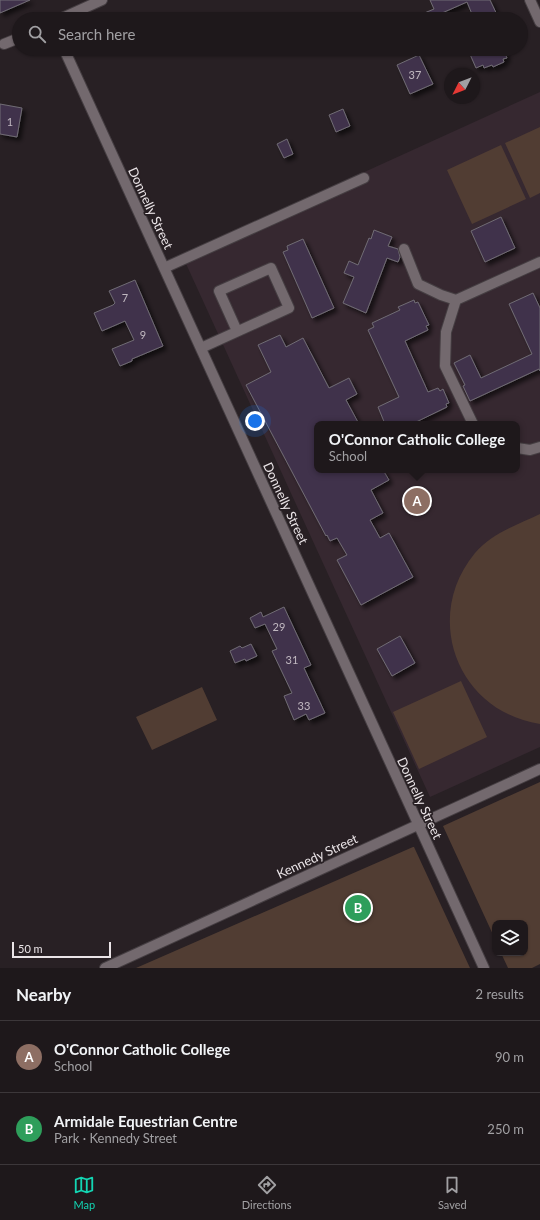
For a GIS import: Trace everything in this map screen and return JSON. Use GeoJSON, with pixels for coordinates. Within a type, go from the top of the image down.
{"type":"FeatureCollection","features":[{"type":"Feature","properties":{"kind":"street"},"geometry":{"type":"LineString","coordinates":[[75,12],[102,0]]}},
{"type":"Feature","properties":{"kind":"street"},"geometry":{"type":"LineString","coordinates":[[530,0],[540,22]]}},
{"type":"Feature","properties":{"kind":"street"},"geometry":{"type":"LineString","coordinates":[[4,44],[12,41]]}},
{"type":"Feature","properties":{"kind":"street","name":"Donnelly Street"},"geometry":{"type":"LineString","coordinates":[[67,56],[484,968]]}},
{"type":"Feature","properties":{"kind":"street"},"geometry":{"type":"LineString","coordinates":[[164,268],[364,178]]}},
{"type":"Feature","properties":{"kind":"street"},"geometry":{"type":"LineString","coordinates":[[404,249],[418,284],[456,300],[540,262]]}},
{"type":"Feature","properties":{"kind":"street"},"geometry":{"type":"LineString","coordinates":[[201,348],[289,308],[271,268],[219,291],[237,331]]}},
{"type":"Feature","properties":{"kind":"street"},"geometry":{"type":"LineString","coordinates":[[456,300],[446,332],[445,366],[472,421]]}},
{"type":"Feature","properties":{"kind":"street"},"geometry":{"type":"LineString","coordinates":[[520,448],[530,450],[540,447]]}},
{"type":"Feature","properties":{"kind":"street","name":"Kennedy Street"},"geometry":{"type":"LineString","coordinates":[[105,968],[540,769]]}},
{"type":"Feature","properties":{"kind":"shaded area"},"geometry":{"type":"Polygon","coordinates":[[[540,92],[540,747],[430,797],[182,255],[540,92]]]}},
{"type":"Feature","properties":{"kind":"shaded area"},"geometry":{"type":"Polygon","coordinates":[[[540,127],[540,193],[530,198],[505,143],[540,127]]]}},
{"type":"Feature","properties":{"kind":"shaded area"},"geometry":{"type":"Polygon","coordinates":[[[501,145],[526,199],[472,224],[447,170],[501,145]]]}},
{"type":"Feature","properties":{"kind":"shaded area"},"geometry":{"type":"Polygon","coordinates":[[[540,514],[540,724],[511,716],[487,701],[469,681],[456,658],[450,632],[451,605],[459,578],[475,553],[497,535],[540,514]]]}},
{"type":"Feature","properties":{"kind":"shaded area"},"geometry":{"type":"Polygon","coordinates":[[[461,681],[487,737],[419,769],[393,712],[461,681]]]}},
{"type":"Feature","properties":{"kind":"shaded area"},"geometry":{"type":"Polygon","coordinates":[[[202,687],[217,720],[152,750],[136,717],[202,687]]]}},
{"type":"Feature","properties":{"kind":"shaded area"},"geometry":{"type":"Polygon","coordinates":[[[540,782],[540,964],[532,968],[508,968],[502,956],[528,956],[528,920],[492,920],[492,932],[443,826],[540,782]]]}},
{"type":"Feature","properties":{"kind":"shaded area"},"geometry":{"type":"Polygon","coordinates":[[[413,847],[470,968],[136,968],[413,847]]]}},
{"type":"Feature","properties":{"kind":"building"},"geometry":{"type":"Polygon","coordinates":[[[0,0],[30,0],[0,13],[0,0]]]}},
{"type":"Feature","properties":{"kind":"building"},"geometry":{"type":"Polygon","coordinates":[[[430,0],[490,0],[496,12],[471,12],[467,2],[444,12],[427,12],[434,9],[430,0]]]}},
{"type":"Feature","properties":{"kind":"building"},"geometry":{"type":"Polygon","coordinates":[[[419,56],[433,84],[410,94],[397,65],[419,56]]]}},
{"type":"Feature","properties":{"kind":"building"},"geometry":{"type":"Polygon","coordinates":[[[471,56],[506,56],[507,58],[503,59],[504,62],[493,67],[492,65],[484,68],[483,65],[476,68],[471,56]]]}},
{"type":"Feature","properties":{"kind":"building"},"geometry":{"type":"Polygon","coordinates":[[[0,104],[22,108],[17,137],[0,134],[0,104]]]}},
{"type":"Feature","properties":{"kind":"building"},"geometry":{"type":"Polygon","coordinates":[[[343,109],[350,126],[336,132],[329,115],[343,109]]]}},
{"type":"Feature","properties":{"kind":"building"},"geometry":{"type":"Polygon","coordinates":[[[287,139],[293,154],[284,158],[277,144],[287,139]]]}},
{"type":"Feature","properties":{"kind":"building"},"geometry":{"type":"Polygon","coordinates":[[[501,217],[515,248],[485,262],[471,231],[501,217]]]}},
{"type":"Feature","properties":{"kind":"building"},"geometry":{"type":"Polygon","coordinates":[[[374,230],[392,237],[388,246],[398,249],[400,257],[398,262],[387,258],[366,313],[343,303],[354,277],[344,273],[349,261],[358,265],[369,238],[371,239],[374,230]]]}},
{"type":"Feature","properties":{"kind":"building"},"geometry":{"type":"Polygon","coordinates":[[[303,239],[334,308],[312,318],[283,252],[288,250],[287,246],[303,239]]]}},
{"type":"Feature","properties":{"kind":"building"},"geometry":{"type":"Polygon","coordinates":[[[135,280],[163,346],[132,359],[132,361],[120,366],[112,349],[134,340],[125,321],[102,331],[94,313],[115,303],[109,291],[135,280]]]}},
{"type":"Feature","properties":{"kind":"building"},"geometry":{"type":"Polygon","coordinates":[[[533,293],[540,308],[540,371],[539,369],[470,401],[463,386],[465,385],[454,363],[470,355],[481,378],[532,354],[509,304],[533,293]]]}},
{"type":"Feature","properties":{"kind":"building"},"geometry":{"type":"Polygon","coordinates":[[[414,300],[415,303],[418,302],[429,325],[426,326],[428,330],[405,341],[428,392],[438,388],[440,391],[443,389],[449,403],[446,404],[447,407],[418,421],[384,421],[378,407],[399,397],[368,330],[374,327],[372,323],[400,310],[398,307],[414,300]]]}},
{"type":"Feature","properties":{"kind":"building"},"geometry":{"type":"Polygon","coordinates":[[[280,335],[286,347],[303,338],[329,388],[349,378],[357,394],[346,400],[357,421],[314,421],[314,473],[385,473],[389,480],[371,490],[383,513],[370,520],[380,538],[389,533],[413,577],[361,605],[337,560],[347,555],[337,538],[330,541],[327,535],[326,536],[246,385],[271,372],[258,345],[280,335]]]}},
{"type":"Feature","properties":{"kind":"building"},"geometry":{"type":"Polygon","coordinates":[[[284,607],[311,665],[304,668],[325,713],[309,720],[306,714],[294,720],[284,696],[292,693],[272,651],[277,649],[265,624],[255,628],[250,618],[261,612],[263,617],[284,607]]]}},
{"type":"Feature","properties":{"kind":"building"},"geometry":{"type":"Polygon","coordinates":[[[400,636],[415,663],[392,676],[377,649],[400,636]]]}},
{"type":"Feature","properties":{"kind":"building"},"geometry":{"type":"Polygon","coordinates":[[[251,644],[257,656],[246,661],[245,659],[235,663],[230,651],[240,646],[242,648],[251,644]]]}},
{"type":"Feature","properties":{"kind":"place","name":"O'Connor Catholic College"},"geometry":{"type":"Point","coordinates":[417,501]}},
{"type":"Feature","properties":{"kind":"place","name":"Armidale Equestrian Centre"},"geometry":{"type":"Point","coordinates":[358,908]}}]}
